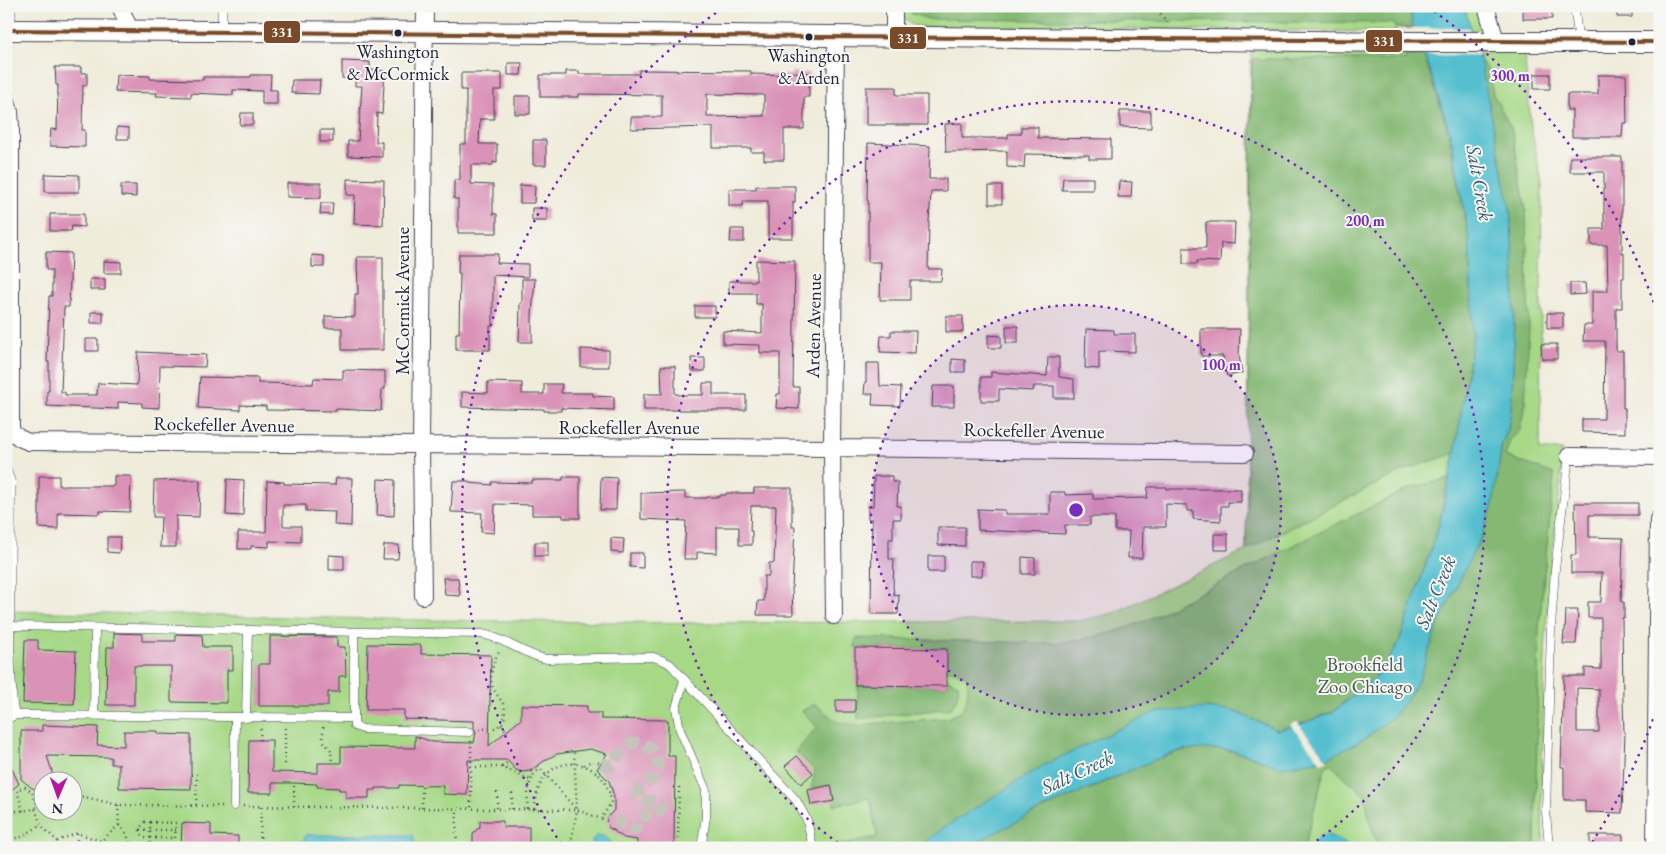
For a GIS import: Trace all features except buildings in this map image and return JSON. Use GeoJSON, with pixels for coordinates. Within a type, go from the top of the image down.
{"type":"FeatureCollection","features":[{"type":"Feature","properties":{"kind":"street"},"geometry":{"type":"LineString","coordinates":[[120,6],[130,30]]}},
{"type":"Feature","properties":{"kind":"street","name":"McCormick Avenue"},"geometry":{"type":"LineString","coordinates":[[423,596],[421,446],[425,6]]}},
{"type":"Feature","properties":{"kind":"street"},"geometry":{"type":"LineString","coordinates":[[894,6],[894,37]]}},
{"type":"Feature","properties":{"kind":"street"},"geometry":{"type":"LineString","coordinates":[[1486,6],[1496,41]]}},
{"type":"Feature","properties":{"kind":"street"},"geometry":{"type":"LineString","coordinates":[[9,30],[222,30],[1400,42],[1660,42]]}},
{"type":"Feature","properties":{"kind":"street","name":"Arden Avenue"},"geometry":{"type":"LineString","coordinates":[[834,616],[832,448],[836,37]]}},
{"type":"Feature","properties":{"kind":"street","name":"Rockefeller Avenue"},"geometry":{"type":"LineString","coordinates":[[6,98],[10,112],[11,127],[11,430],[14,435],[29,442],[1245,453]]}},
{"type":"Feature","properties":{"kind":"street"},"geometry":{"type":"LineString","coordinates":[[1569,456],[1660,457]]}},
{"type":"Feature","properties":{"kind":"street"},"geometry":{"type":"LineString","coordinates":[[1657,848],[1660,520]]}},
{"type":"Feature","properties":{"kind":"lane"},"geometry":{"type":"LineString","coordinates":[[9,30],[11,6]]}},
{"type":"Feature","properties":{"kind":"lane"},"geometry":{"type":"LineString","coordinates":[[222,6],[222,30]]}},
{"type":"Feature","properties":{"kind":"lane"},"geometry":{"type":"LineString","coordinates":[[1574,6],[1579,42]]}},
{"type":"Feature","properties":{"kind":"lane"},"geometry":{"type":"LineString","coordinates":[[1549,848],[1546,812],[1550,628],[1555,569],[1569,456]]}},
{"type":"Feature","properties":{"kind":"lane"},"geometry":{"type":"LineString","coordinates":[[6,468],[11,482],[11,626],[8,656],[15,715]]}},
{"type":"Feature","properties":{"kind":"lane"},"geometry":{"type":"LineString","coordinates":[[11,626],[482,634],[489,635],[527,654],[547,659],[653,657],[670,664],[796,800],[807,820],[813,848]]}},
{"type":"Feature","properties":{"kind":"lane"},"geometry":{"type":"LineString","coordinates":[[94,716],[95,628]]}},
{"type":"Feature","properties":{"kind":"lane"},"geometry":{"type":"LineString","coordinates":[[246,718],[248,630]]}},
{"type":"Feature","properties":{"kind":"lane"},"geometry":{"type":"LineString","coordinates":[[354,632],[354,726],[363,729],[470,732]]}},
{"type":"Feature","properties":{"kind":"lane"},"geometry":{"type":"LineString","coordinates":[[684,680],[676,708],[680,730],[706,790],[706,817],[701,848]]}},
{"type":"Feature","properties":{"kind":"lane"},"geometry":{"type":"LineString","coordinates":[[6,720],[15,715],[353,718]]}},
{"type":"Feature","properties":{"kind":"lane"},"geometry":{"type":"LineString","coordinates":[[234,806],[235,718]]}},
{"type":"Feature","properties":{"kind":"path"},"geometry":{"type":"LineString","coordinates":[[1154,6],[1172,28]]}},
{"type":"Feature","properties":{"kind":"path"},"geometry":{"type":"LineString","coordinates":[[471,808],[470,732],[471,729],[496,728],[504,721],[505,706],[492,687],[492,663],[505,643]]}},
{"type":"Feature","properties":{"kind":"path"},"geometry":{"type":"LineString","coordinates":[[285,718],[285,767]]}},
{"type":"Feature","properties":{"kind":"path"},"geometry":{"type":"LineString","coordinates":[[324,718],[323,741],[331,750],[332,763]]}},
{"type":"Feature","properties":{"kind":"path"},"geometry":{"type":"LineString","coordinates":[[501,725],[507,731]]}},
{"type":"Feature","properties":{"kind":"path"},"geometry":{"type":"LineString","coordinates":[[260,735],[260,740]]}},
{"type":"Feature","properties":{"kind":"path"},"geometry":{"type":"LineString","coordinates":[[570,848],[577,810],[574,752]]}},
{"type":"Feature","properties":{"kind":"path"},"geometry":{"type":"LineString","coordinates":[[584,765],[591,761],[601,764]]}},
{"type":"Feature","properties":{"kind":"path"},"geometry":{"type":"LineString","coordinates":[[502,767],[508,762]]}},
{"type":"Feature","properties":{"kind":"path"},"geometry":{"type":"LineString","coordinates":[[536,809],[537,793],[547,775],[556,768],[575,764],[584,765],[599,774],[610,790],[612,803],[601,819]]}},
{"type":"Feature","properties":{"kind":"path"},"geometry":{"type":"LineString","coordinates":[[471,767],[502,767],[530,780]]}},
{"type":"Feature","properties":{"kind":"path"},"geometry":{"type":"LineString","coordinates":[[528,809],[530,780],[539,768],[577,810]]}},
{"type":"Feature","properties":{"kind":"path"},"geometry":{"type":"LineString","coordinates":[[531,771],[533,776]]}},
{"type":"Feature","properties":{"kind":"path"},"geometry":{"type":"LineString","coordinates":[[191,775],[196,775],[196,806]]}},
{"type":"Feature","properties":{"kind":"path"},"geometry":{"type":"LineString","coordinates":[[294,783],[294,807]]}},
{"type":"Feature","properties":{"kind":"path"},"geometry":{"type":"LineString","coordinates":[[422,785],[422,808]]}},
{"type":"Feature","properties":{"kind":"path"},"geometry":{"type":"LineString","coordinates":[[24,811],[15,789],[25,787],[29,788],[32,792]]}},
{"type":"Feature","properties":{"kind":"path"},"geometry":{"type":"LineString","coordinates":[[674,787],[679,787],[678,841]]}},
{"type":"Feature","properties":{"kind":"path"},"geometry":{"type":"LineString","coordinates":[[496,809],[497,790]]}},
{"type":"Feature","properties":{"kind":"path"},"geometry":{"type":"LineString","coordinates":[[512,790],[512,809]]}},
{"type":"Feature","properties":{"kind":"path"},"geometry":{"type":"LineString","coordinates":[[82,797],[118,805],[577,810],[607,821]]}},
{"type":"Feature","properties":{"kind":"path"},"geometry":{"type":"LineString","coordinates":[[118,805],[119,825],[128,834],[131,848]]}},
{"type":"Feature","properties":{"kind":"path"},"geometry":{"type":"LineString","coordinates":[[260,848],[261,806]]}},
{"type":"Feature","properties":{"kind":"path"},"geometry":{"type":"LineString","coordinates":[[456,848],[457,808]]}},
{"type":"Feature","properties":{"kind":"path"},"geometry":{"type":"LineString","coordinates":[[6,812],[32,809]]}},
{"type":"Feature","properties":{"kind":"path"},"geometry":{"type":"LineString","coordinates":[[40,822],[57,841],[57,848]]}},
{"type":"Feature","properties":{"kind":"path"},"geometry":{"type":"LineString","coordinates":[[145,822],[176,822],[175,838],[145,838],[140,830],[145,822]]}},
{"type":"Feature","properties":{"kind":"path"},"geometry":{"type":"LineString","coordinates":[[150,822],[150,848]]}},
{"type":"Feature","properties":{"kind":"path"},"geometry":{"type":"LineString","coordinates":[[6,840],[21,837],[41,825]]}},
{"type":"Feature","properties":{"kind":"path"},"geometry":{"type":"LineString","coordinates":[[101,848],[101,841],[119,825]]}},
{"type":"Feature","properties":{"kind":"path"},"geometry":{"type":"LineString","coordinates":[[140,830],[176,830]]}},
{"type":"Feature","properties":{"kind":"path"},"geometry":{"type":"LineString","coordinates":[[9,832],[10,839]]}},
{"type":"Feature","properties":{"kind":"path"},"geometry":{"type":"LineString","coordinates":[[57,841],[77,833],[101,841]]}},
{"type":"Feature","properties":{"kind":"path"},"geometry":{"type":"LineString","coordinates":[[77,833],[77,840]]}},
{"type":"Feature","properties":{"kind":"green space"},"geometry":{"type":"Polygon","coordinates":[[[900,6],[1410,6],[1413,28],[1396,28],[1397,32],[922,27],[906,21],[900,6]]]}},
{"type":"Feature","properties":{"kind":"green space"},"geometry":{"type":"Polygon","coordinates":[[[911,6],[1410,6],[1413,28],[1395,28],[1393,23],[929,19],[912,14],[911,6]]]}},
{"type":"Feature","properties":{"kind":"green space"},"geometry":{"type":"Polygon","coordinates":[[[1464,6],[1477,6],[1481,20],[1479,29],[1471,33],[1464,6]]]}},
{"type":"Feature","properties":{"kind":"green space","name":"Brookfield Zoo Chicago"},"geometry":{"type":"Polygon","coordinates":[[[1251,50],[1404,52],[1406,55],[1424,55],[1473,337],[1456,453],[1500,456],[1478,51],[1524,51],[1531,126],[1542,184],[1540,450],[1562,450],[1559,496],[1550,571],[1545,649],[1542,787],[1544,848],[6,848],[6,611],[427,620],[702,623],[1079,621],[1114,613],[1246,550],[1251,50]]]}},
{"type":"Feature","properties":{"kind":"green space"},"geometry":{"type":"Polygon","coordinates":[[[1406,55],[1424,55],[1449,133],[1469,238],[1473,337],[1455,453],[1402,471],[1246,550],[1252,59],[1406,60],[1406,55]]]}},
{"type":"Feature","properties":{"kind":"green space"},"geometry":{"type":"Polygon","coordinates":[[[1479,55],[1480,60],[1488,70],[1493,94],[1512,130],[1526,211],[1529,327],[1525,405],[1520,430],[1510,440],[1505,456],[1554,474],[1539,628],[1535,848],[1379,848],[1370,823],[1365,795],[1330,764],[1325,768],[1304,848],[968,848],[1035,812],[1153,759],[1173,752],[1205,748],[1226,750],[1268,763],[1419,679],[1439,622],[1482,535],[1493,504],[1502,444],[1508,429],[1479,55]]]}},
{"type":"Feature","properties":{"kind":"green space"},"geometry":{"type":"Polygon","coordinates":[[[1449,479],[1439,525],[1399,643],[1378,674],[1333,711],[1304,723],[1278,730],[1263,724],[942,829],[919,848],[823,848],[877,837],[870,798],[834,805],[831,785],[811,789],[815,771],[796,752],[817,727],[802,711],[812,705],[816,705],[837,722],[855,725],[948,718],[960,712],[968,694],[966,675],[947,669],[947,649],[855,648],[856,638],[1044,643],[1070,642],[1114,632],[1145,621],[1410,488],[1449,479]]]}},
{"type":"Feature","properties":{"kind":"green space"},"geometry":{"type":"Polygon","coordinates":[[[947,679],[958,684],[957,696],[951,708],[858,719],[858,685],[947,686],[947,679]]]}},
{"type":"Feature","properties":{"kind":"water","name":"Salt Creek"},"geometry":{"type":"Polygon","coordinates":[[[1410,6],[1464,6],[1479,55],[1510,207],[1514,272],[1514,344],[1511,409],[1508,429],[1502,444],[1493,504],[1482,535],[1439,622],[1419,679],[1408,698],[1393,716],[1367,737],[1327,759],[1282,767],[1228,750],[1182,750],[1044,808],[968,848],[919,848],[942,829],[1044,765],[1155,712],[1206,708],[1233,711],[1278,730],[1333,712],[1378,674],[1399,643],[1439,525],[1455,453],[1473,337],[1469,238],[1450,133],[1429,68],[1413,28],[1410,6]]]}},
{"type":"Feature","properties":{"kind":"water"},"geometry":{"type":"Polygon","coordinates":[[[305,835],[413,835],[415,843],[424,848],[293,848],[295,844],[304,841],[305,835]]]}},
{"type":"Feature","properties":{"kind":"water"},"geometry":{"type":"Polygon","coordinates":[[[598,835],[608,839],[612,847],[594,848],[592,842],[598,835]]]}},
{"type":"Feature","properties":{"kind":"water"},"geometry":{"type":"Polygon","coordinates":[[[1327,835],[1352,848],[1314,848],[1315,841],[1320,836],[1327,835]]]}},
{"type":"Feature","properties":{"kind":"pier"},"geometry":{"type":"Polygon","coordinates":[[[1411,28],[1469,28],[1479,55],[1421,55],[1411,28]]]}},
{"type":"Feature","properties":{"kind":"pier"},"geometry":{"type":"Polygon","coordinates":[[[1297,722],[1328,761],[1321,762],[1290,724],[1297,722]]]}},
{"type":"Feature","properties":{"kind":"tunnel"},"geometry":{"type":"LineString","coordinates":[[601,763],[610,766],[629,745],[640,743],[654,752],[658,764],[654,777],[640,787],[638,797],[644,801],[657,802],[661,806],[660,812],[655,816],[645,815],[638,821],[637,828],[632,830],[620,822],[607,821]]}},
{"type":"Feature","properties":{"kind":"transit line","name":"331"},"geometry":{"type":"LineString","coordinates":[[6,30],[1247,41],[1660,42]]}},
{"type":"Feature","properties":{"kind":"place","name":"Washington & McCormick"},"geometry":{"type":"Point","coordinates":[398,33]}},
{"type":"Feature","properties":{"kind":"place","name":"Washington & Arden"},"geometry":{"type":"Point","coordinates":[809,37]}}]}
